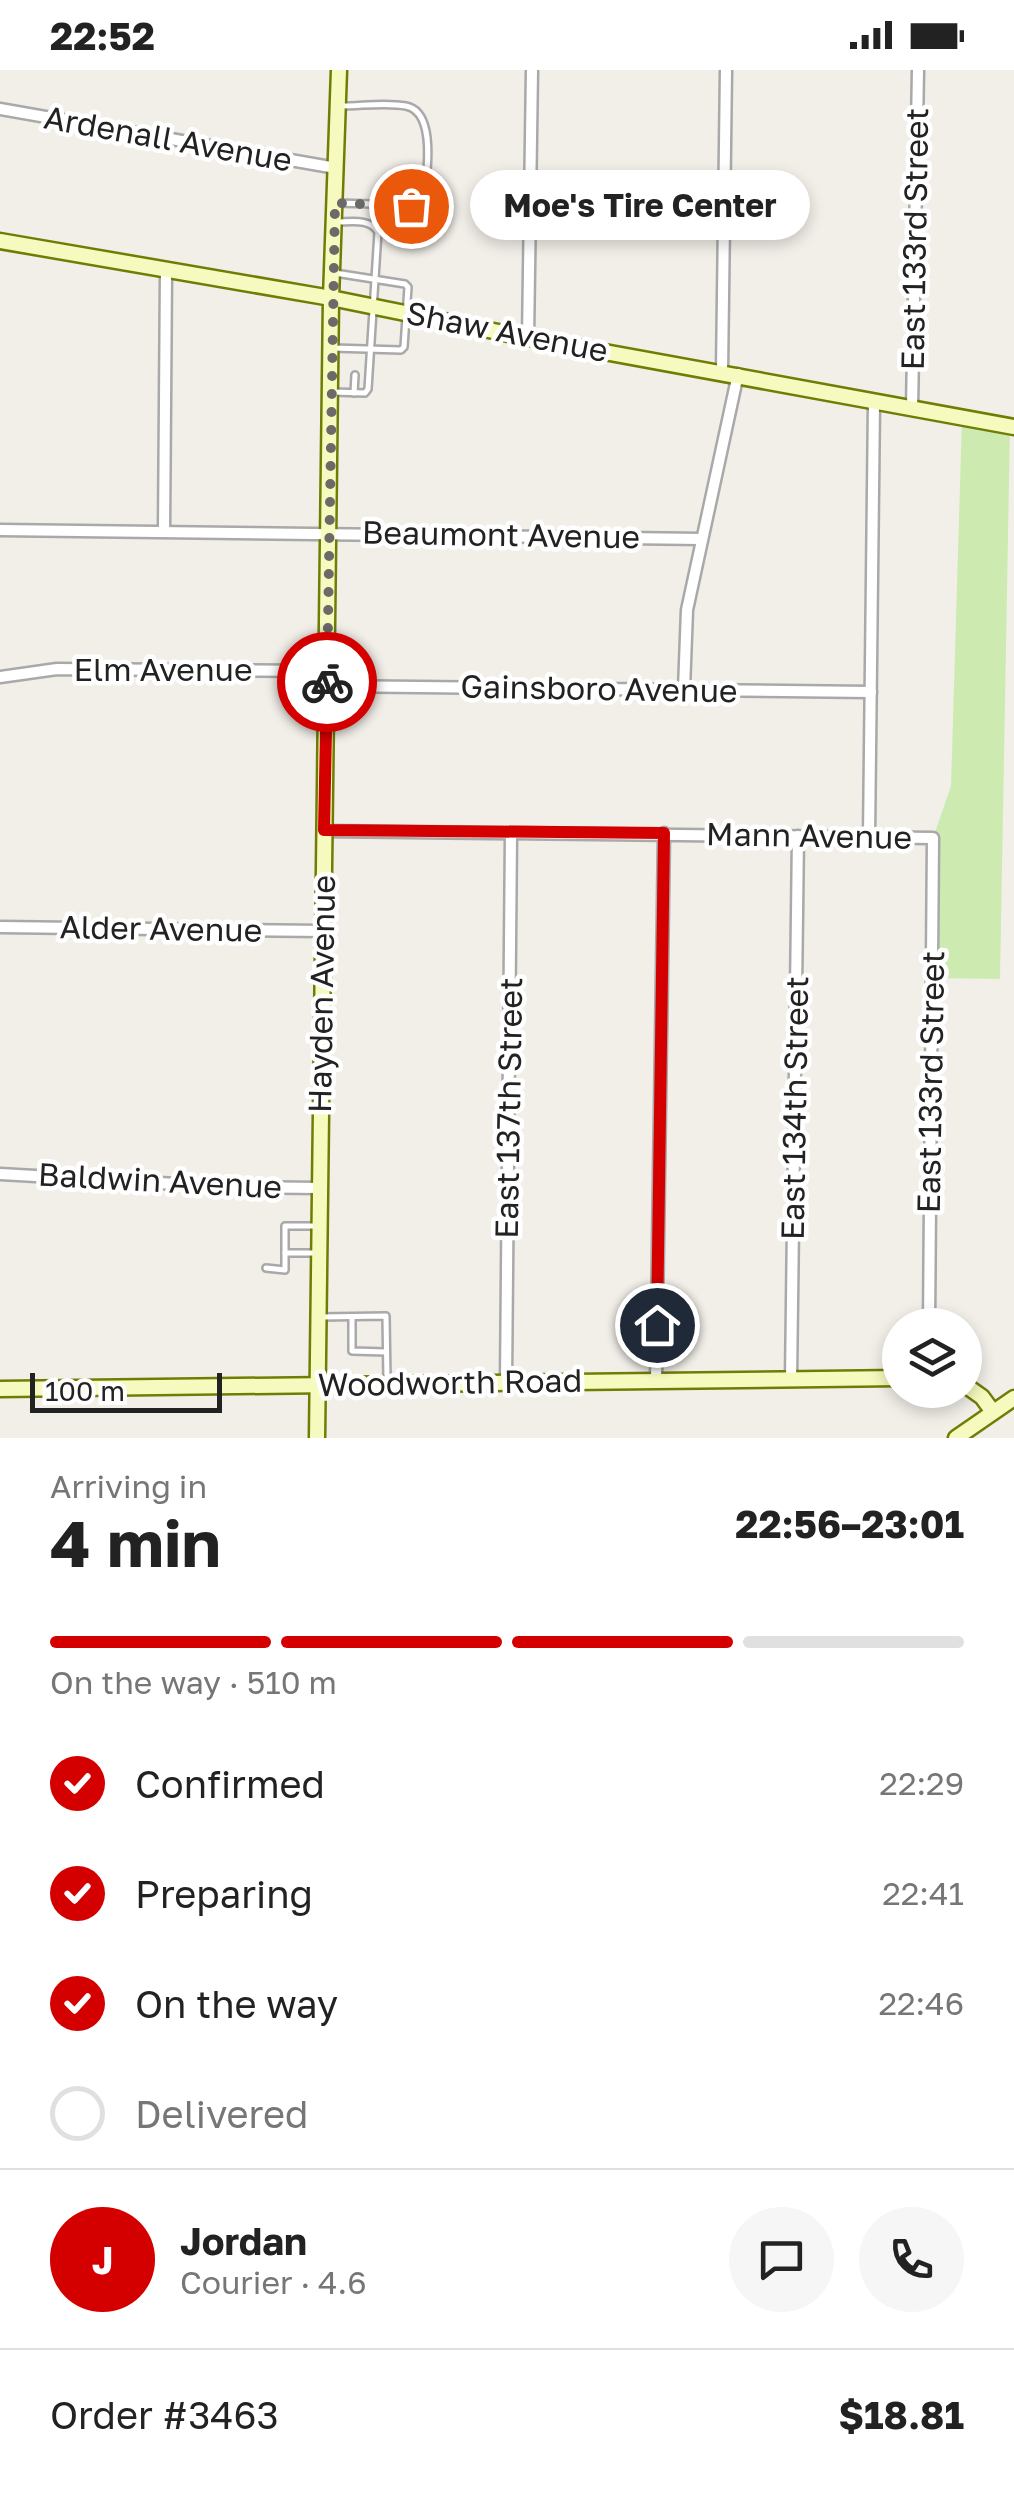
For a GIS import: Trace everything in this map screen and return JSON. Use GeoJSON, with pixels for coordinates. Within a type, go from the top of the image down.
{"type":"FeatureCollection","features":[{"type":"Feature","properties":{"kind":"street","name":"Hayden Avenue"},"geometry":{"type":"LineString","coordinates":[[317,1438],[330,348],[338,70]]}},
{"type":"Feature","properties":{"kind":"street"},"geometry":{"type":"LineString","coordinates":[[528,338],[532,70]]}},
{"type":"Feature","properties":{"kind":"street"},"geometry":{"type":"LineString","coordinates":[[684,689],[687,610],[730,373],[726,70]]}},
{"type":"Feature","properties":{"kind":"street","name":"East 133rd Street"},"geometry":{"type":"LineString","coordinates":[[912,409],[918,70]]}},
{"type":"Feature","properties":{"kind":"street","name":"Ardenall Avenue"},"geometry":{"type":"LineString","coordinates":[[0,109],[336,168]]}},
{"type":"Feature","properties":{"kind":"street","name":"Shaw Avenue"},"geometry":{"type":"LineString","coordinates":[[0,240],[1014,427]]}},
{"type":"Feature","properties":{"kind":"street"},"geometry":{"type":"LineString","coordinates":[[164,531],[166,272]]}},
{"type":"Feature","properties":{"kind":"street","name":"East 133rd Street"},"geometry":{"type":"LineString","coordinates":[[869,837],[874,403]]}},
{"type":"Feature","properties":{"kind":"street","name":"Beaumont Avenue"},"geometry":{"type":"LineString","coordinates":[[0,530],[702,539]]}},
{"type":"Feature","properties":{"kind":"street","name":"Elm Avenue"},"geometry":{"type":"LineString","coordinates":[[0,676],[57,669],[327,678]]}},
{"type":"Feature","properties":{"kind":"street","name":"Gainsboro Avenue"},"geometry":{"type":"LineString","coordinates":[[327,678],[871,692]]}},
{"type":"Feature","properties":{"kind":"street","name":"Mann Avenue"},"geometry":{"type":"LineString","coordinates":[[324,830],[933,838]]}},
{"type":"Feature","properties":{"kind":"street"},"geometry":{"type":"LineString","coordinates":[[656,1382],[664,833]]}},
{"type":"Feature","properties":{"kind":"street","name":"East 137th Street"},"geometry":{"type":"LineString","coordinates":[[506,1382],[511,834]]}},
{"type":"Feature","properties":{"kind":"street","name":"East 134th Street"},"geometry":{"type":"LineString","coordinates":[[791,1380],[798,836]]}},
{"type":"Feature","properties":{"kind":"street","name":"East 133rd Street"},"geometry":{"type":"LineString","coordinates":[[928,1308],[933,838]]}},
{"type":"Feature","properties":{"kind":"street","name":"Alder Avenue"},"geometry":{"type":"LineString","coordinates":[[0,927],[323,931]]}},
{"type":"Feature","properties":{"kind":"street","name":"Baldwin Avenue"},"geometry":{"type":"LineString","coordinates":[[0,1174],[320,1188]]}},
{"type":"Feature","properties":{"kind":"street","name":"Woodworth Road"},"geometry":{"type":"LineString","coordinates":[[0,1390],[882,1378]]}},
{"type":"Feature","properties":{"kind":"street"},"geometry":{"type":"LineString","coordinates":[[982,1397],[993,1412]]}},
{"type":"Feature","properties":{"kind":"street"},"geometry":{"type":"LineString","coordinates":[[956,1438],[1014,1398]]}},
{"type":"Feature","properties":{"kind":"lane"},"geometry":{"type":"LineString","coordinates":[[335,203],[411,206],[423,200],[427,176],[426,129],[419,113],[408,106],[338,106]]}},
{"type":"Feature","properties":{"kind":"lane"},"geometry":{"type":"LineString","coordinates":[[330,392],[364,393],[368,388],[378,232],[375,226],[364,222],[334,222]]}},
{"type":"Feature","properties":{"kind":"lane"},"geometry":{"type":"LineString","coordinates":[[330,348],[355,352],[401,350],[408,287],[332,272]]}},
{"type":"Feature","properties":{"kind":"lane"},"geometry":{"type":"LineString","coordinates":[[396,337],[405,338]]}},
{"type":"Feature","properties":{"kind":"lane"},"geometry":{"type":"LineString","coordinates":[[354,392],[355,375]]}},
{"type":"Feature","properties":{"kind":"lane"},"geometry":{"type":"LineString","coordinates":[[266,1268],[286,1270],[285,1226],[320,1226]]}},
{"type":"Feature","properties":{"kind":"lane"},"geometry":{"type":"LineString","coordinates":[[285,1253],[320,1253]]}},
{"type":"Feature","properties":{"kind":"lane"},"geometry":{"type":"LineString","coordinates":[[352,1316],[352,1352],[386,1352]]}},
{"type":"Feature","properties":{"kind":"lane"},"geometry":{"type":"LineString","coordinates":[[319,1317],[386,1316],[387,1383]]}},
{"type":"Feature","properties":{"kind":"green space"},"geometry":{"type":"Polygon","coordinates":[[[962,418],[1010,426],[1000,979],[932,978],[933,838],[951,786],[962,418]]]}},
{"type":"Feature","properties":{"kind":"way so far"},"geometry":{"type":"LineString","coordinates":[[327,682],[335,203],[411,206]]}},
{"type":"Feature","properties":{"kind":"place","name":"Moe's Tire Center"},"geometry":{"type":"Point","coordinates":[411,206]}},
{"type":"Feature","properties":{"kind":"route"},"geometry":{"type":"LineString","coordinates":[[327,682],[324,830],[664,833],[657,1325]]}}]}
